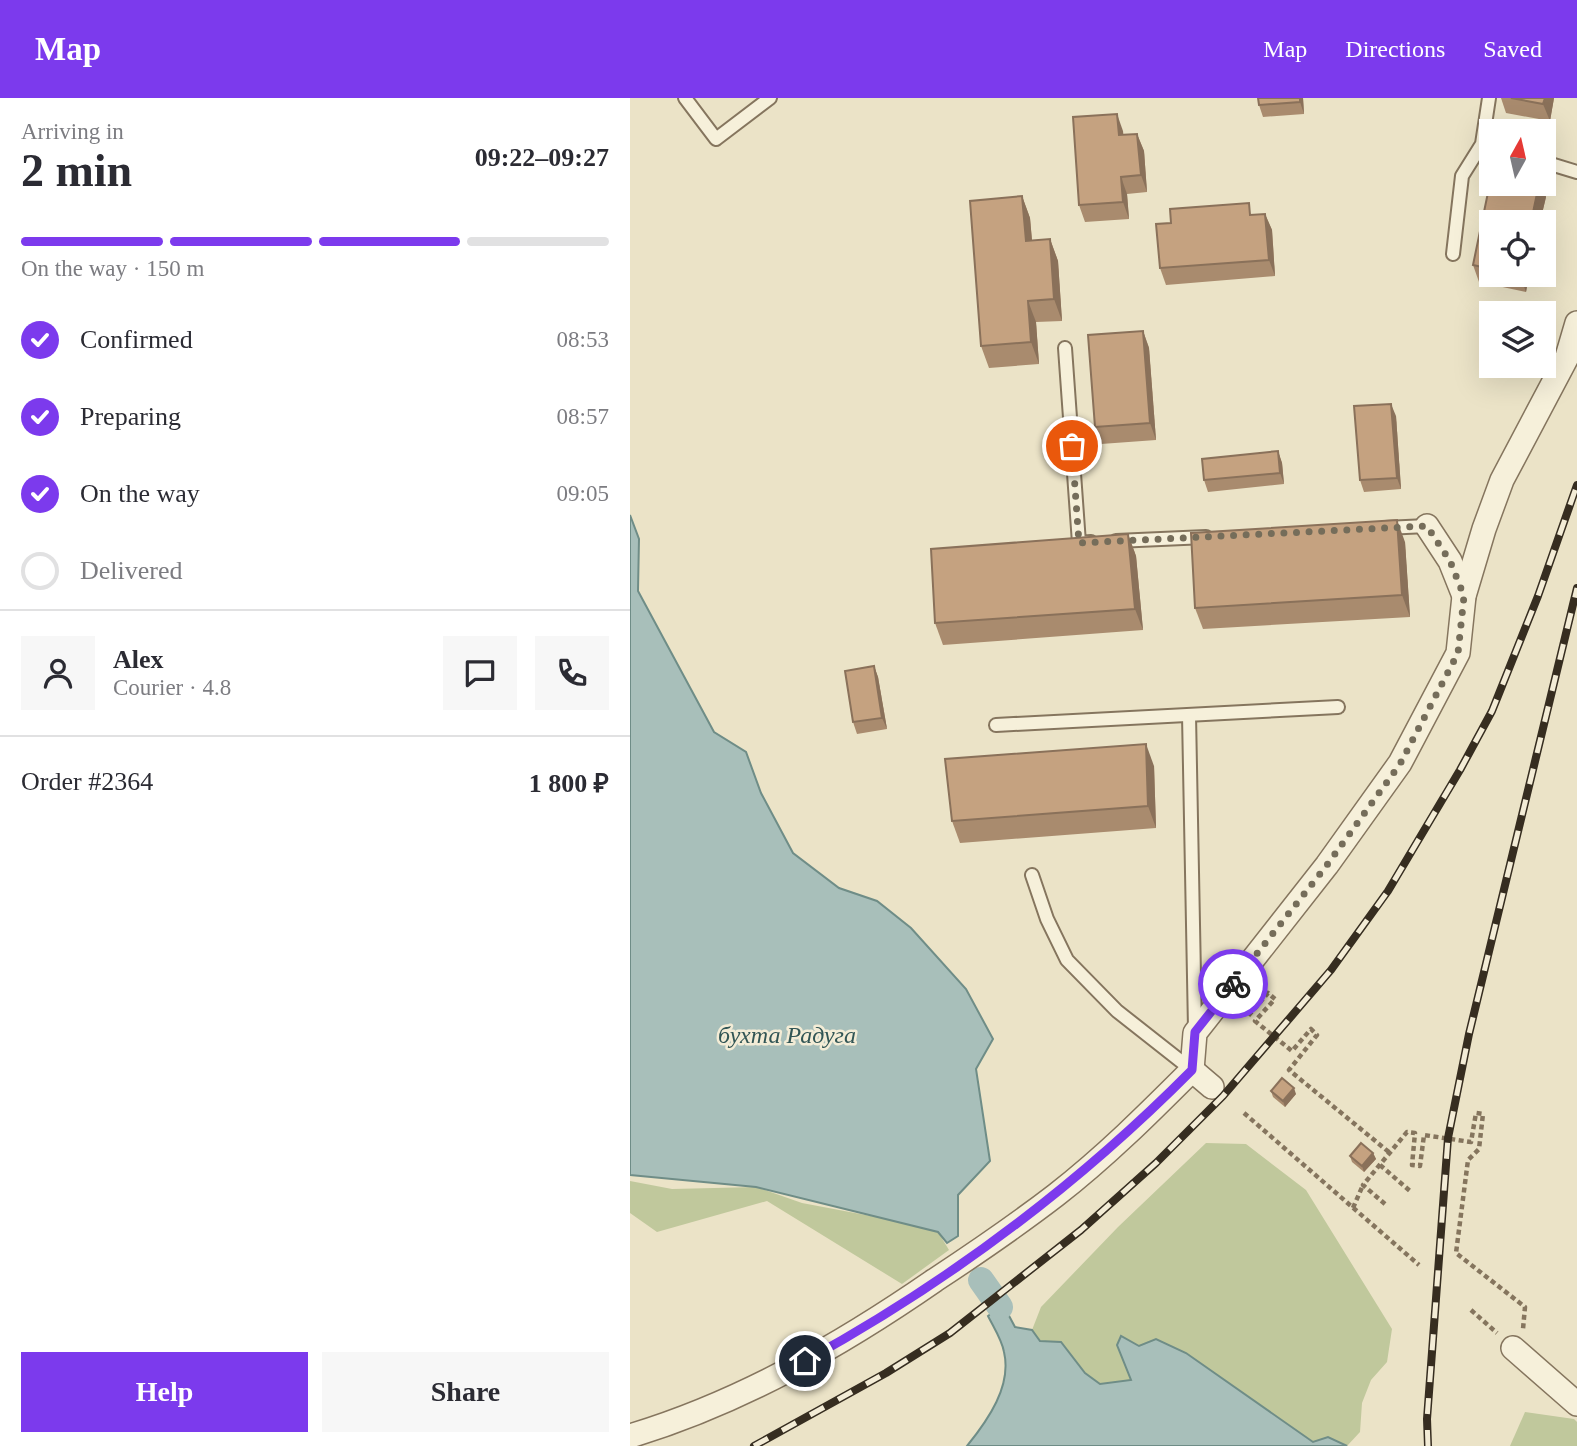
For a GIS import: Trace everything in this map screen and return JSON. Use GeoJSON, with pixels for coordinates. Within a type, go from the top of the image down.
{"type":"FeatureCollection","features":[{"type":"Feature","properties":{"kind":"street"},"geometry":{"type":"LineString","coordinates":[[630,1436],[705,1410],[787,1371],[868,1326],[984,1247],[1067,1185],[1137,1126],[1192,1070],[1195,1032],[1327,865],[1400,764],[1458,653],[1464,596],[1484,529],[1502,480],[1567,357],[1577,323]]}},
{"type":"Feature","properties":{"kind":"street"},"geometry":{"type":"LineString","coordinates":[[1427,526],[1450,561],[1464,596]]}},
{"type":"Feature","properties":{"kind":"street"},"geometry":{"type":"LineString","coordinates":[[1192,1070],[1212,1087]]}},
{"type":"Feature","properties":{"kind":"street"},"geometry":{"type":"LineString","coordinates":[[1518,1339],[1577,1404]]}},
{"type":"Feature","properties":{"kind":"lane"},"geometry":{"type":"LineString","coordinates":[[685,98],[716,139],[770,98]]}},
{"type":"Feature","properties":{"kind":"lane"},"geometry":{"type":"LineString","coordinates":[[1488,119],[1489,98]]}},
{"type":"Feature","properties":{"kind":"lane"},"geometry":{"type":"LineString","coordinates":[[1453,254],[1462,176],[1479,156]]}},
{"type":"Feature","properties":{"kind":"lane"},"geometry":{"type":"LineString","coordinates":[[1556,166],[1577,172]]}},
{"type":"Feature","properties":{"kind":"lane"},"geometry":{"type":"LineString","coordinates":[[1065,348],[1079,543],[1218,536]]}},
{"type":"Feature","properties":{"kind":"lane"},"geometry":{"type":"LineString","coordinates":[[1371,529],[1427,526]]}},
{"type":"Feature","properties":{"kind":"lane"},"geometry":{"type":"LineString","coordinates":[[996,724],[1338,707]]}},
{"type":"Feature","properties":{"kind":"lane"},"geometry":{"type":"LineString","coordinates":[[1189,715],[1195,1032]]}},
{"type":"Feature","properties":{"kind":"lane"},"geometry":{"type":"LineString","coordinates":[[1032,875],[1047,919],[1067,960],[1117,1011],[1192,1070]]}},
{"type":"Feature","properties":{"kind":"path"},"geometry":{"type":"LineString","coordinates":[[1223,996],[1248,1016],[1268,993],[1275,999],[1255,1021],[1292,1051],[1311,1029],[1317,1035],[1289,1069],[1390,1153]]}},
{"type":"Feature","properties":{"kind":"path"},"geometry":{"type":"LineString","coordinates":[[1284,1079],[1291,1072]]}},
{"type":"Feature","properties":{"kind":"path"},"geometry":{"type":"LineString","coordinates":[[1244,1113],[1419,1265]]}},
{"type":"Feature","properties":{"kind":"path"},"geometry":{"type":"LineString","coordinates":[[1353,1208],[1363,1185],[1407,1132],[1415,1133],[1412,1165],[1420,1166],[1424,1135],[1471,1142],[1476,1113],[1483,1114],[1479,1149],[1468,1160],[1456,1253],[1525,1307],[1518,1339],[1471,1310]]}},
{"type":"Feature","properties":{"kind":"path"},"geometry":{"type":"LineString","coordinates":[[1380,1165],[1410,1191]]}},
{"type":"Feature","properties":{"kind":"path"},"geometry":{"type":"LineString","coordinates":[[1363,1185],[1385,1204]]}},
{"type":"Feature","properties":{"kind":"green space"},"geometry":{"type":"Polygon","coordinates":[[[1206,1143],[1246,1144],[1306,1190],[1392,1329],[1387,1362],[1371,1380],[1362,1403],[1360,1432],[1347,1446],[1328,1437],[1313,1442],[1186,1353],[1156,1339],[1139,1346],[1117,1345],[1132,1380],[1100,1384],[1085,1373],[1061,1342],[1040,1341],[1032,1330],[1041,1307],[1118,1227],[1206,1143]]]}},
{"type":"Feature","properties":{"kind":"green space"},"geometry":{"type":"Polygon","coordinates":[[[630,1181],[672,1189],[756,1187],[802,1203],[892,1220],[938,1232],[949,1250],[902,1284],[767,1201],[657,1232],[630,1213],[630,1181]]]}},
{"type":"Feature","properties":{"kind":"green space"},"geometry":{"type":"Polygon","coordinates":[[[1525,1412],[1574,1419],[1577,1422],[1577,1446],[1510,1446],[1525,1412]]]}},
{"type":"Feature","properties":{"kind":"water","name":"бухта Радуга"},"geometry":{"type":"Polygon","coordinates":[[[630,515],[639,539],[638,591],[714,732],[746,752],[761,793],[793,853],[839,888],[877,901],[911,928],[966,989],[993,1039],[976,1069],[990,1161],[958,1195],[958,1236],[947,1243],[938,1232],[756,1187],[630,1175],[630,515]]]}},
{"type":"Feature","properties":{"kind":"water"},"geometry":{"type":"Polygon","coordinates":[[[1000,1307],[1007,1312],[1015,1327],[1032,1330],[1040,1341],[1061,1342],[1085,1373],[1100,1384],[1131,1380],[1117,1345],[1121,1336],[1139,1346],[1156,1339],[1186,1353],[1313,1442],[1328,1437],[1347,1446],[967,1446],[990,1414],[1005,1377],[1003,1348],[988,1316],[1000,1307]]]}},
{"type":"Feature","properties":{"kind":"building"},"geometry":{"type":"Polygon","coordinates":[[[1258,98],[1300,98],[1300,102],[1259,105],[1258,98]]]}},
{"type":"Feature","properties":{"kind":"building"},"geometry":{"type":"Polygon","coordinates":[[[1511,98],[1545,98],[1543,104],[1511,98]]]}},
{"type":"Feature","properties":{"kind":"building"},"geometry":{"type":"Polygon","coordinates":[[[1117,114],[1119,135],[1137,134],[1141,175],[1121,177],[1123,202],[1079,205],[1073,117],[1117,114]]]}},
{"type":"Feature","properties":{"kind":"building"},"geometry":{"type":"Polygon","coordinates":[[[1022,196],[1026,241],[1050,239],[1054,299],[1028,301],[1031,342],[981,346],[970,201],[1022,196]]]}},
{"type":"Feature","properties":{"kind":"building"},"geometry":{"type":"Polygon","coordinates":[[[1487,196],[1536,196],[1534,210],[1484,210],[1487,196]]]}},
{"type":"Feature","properties":{"kind":"building"},"geometry":{"type":"Polygon","coordinates":[[[1249,203],[1250,215],[1265,214],[1269,260],[1160,268],[1156,224],[1171,223],[1170,209],[1249,203]]]}},
{"type":"Feature","properties":{"kind":"building"},"geometry":{"type":"Polygon","coordinates":[[[1479,236],[1479,266],[1473,265],[1479,236]]]}},
{"type":"Feature","properties":{"kind":"building"},"geometry":{"type":"Polygon","coordinates":[[[1143,331],[1150,423],[1095,427],[1088,335],[1143,331]]]}},
{"type":"Feature","properties":{"kind":"building"},"geometry":{"type":"Polygon","coordinates":[[[1391,404],[1397,478],[1360,480],[1354,406],[1391,404]]]}},
{"type":"Feature","properties":{"kind":"building"},"geometry":{"type":"Polygon","coordinates":[[[1278,451],[1280,473],[1204,480],[1202,459],[1278,451]]]}},
{"type":"Feature","properties":{"kind":"building"},"geometry":{"type":"Polygon","coordinates":[[[1397,520],[1402,595],[1195,608],[1191,533],[1397,520]]]}},
{"type":"Feature","properties":{"kind":"building"},"geometry":{"type":"Polygon","coordinates":[[[1128,534],[1135,609],[935,623],[931,549],[1128,534]]]}},
{"type":"Feature","properties":{"kind":"building"},"geometry":{"type":"Polygon","coordinates":[[[874,666],[882,718],[853,722],[845,671],[874,666]]]}},
{"type":"Feature","properties":{"kind":"building"},"geometry":{"type":"Polygon","coordinates":[[[1146,744],[1148,806],[952,821],[945,759],[1146,744]]]}},
{"type":"Feature","properties":{"kind":"building"},"geometry":{"type":"Polygon","coordinates":[[[1282,1078],[1294,1088],[1283,1101],[1271,1091],[1282,1078]]]}},
{"type":"Feature","properties":{"kind":"building"},"geometry":{"type":"Polygon","coordinates":[[[1361,1143],[1373,1153],[1362,1166],[1350,1156],[1361,1143]]]}},
{"type":"Feature","properties":{"kind":"waterway"},"geometry":{"type":"LineString","coordinates":[[981,1280],[1000,1307]]}},
{"type":"Feature","properties":{"kind":"railway"},"geometry":{"type":"LineString","coordinates":[[754,1446],[886,1373],[950,1333],[1081,1230],[1156,1163],[1223,1096],[1331,970],[1388,891],[1492,711],[1538,596],[1577,485]]}},
{"type":"Feature","properties":{"kind":"railway"},"geometry":{"type":"LineString","coordinates":[[1428,1446],[1427,1419],[1448,1138],[1469,1034],[1577,588]]}},
{"type":"Feature","properties":{"kind":"way so far"},"geometry":{"type":"LineString","coordinates":[[1072,446],[1079,543],[1427,526],[1450,561],[1464,596],[1458,653],[1400,764],[1327,865],[1233,984]]}},
{"type":"Feature","properties":{"kind":"route"},"geometry":{"type":"LineString","coordinates":[[805,1361],[868,1326],[976,1252],[1056,1194],[1137,1126],[1192,1070],[1195,1032],[1233,984]]}}]}
